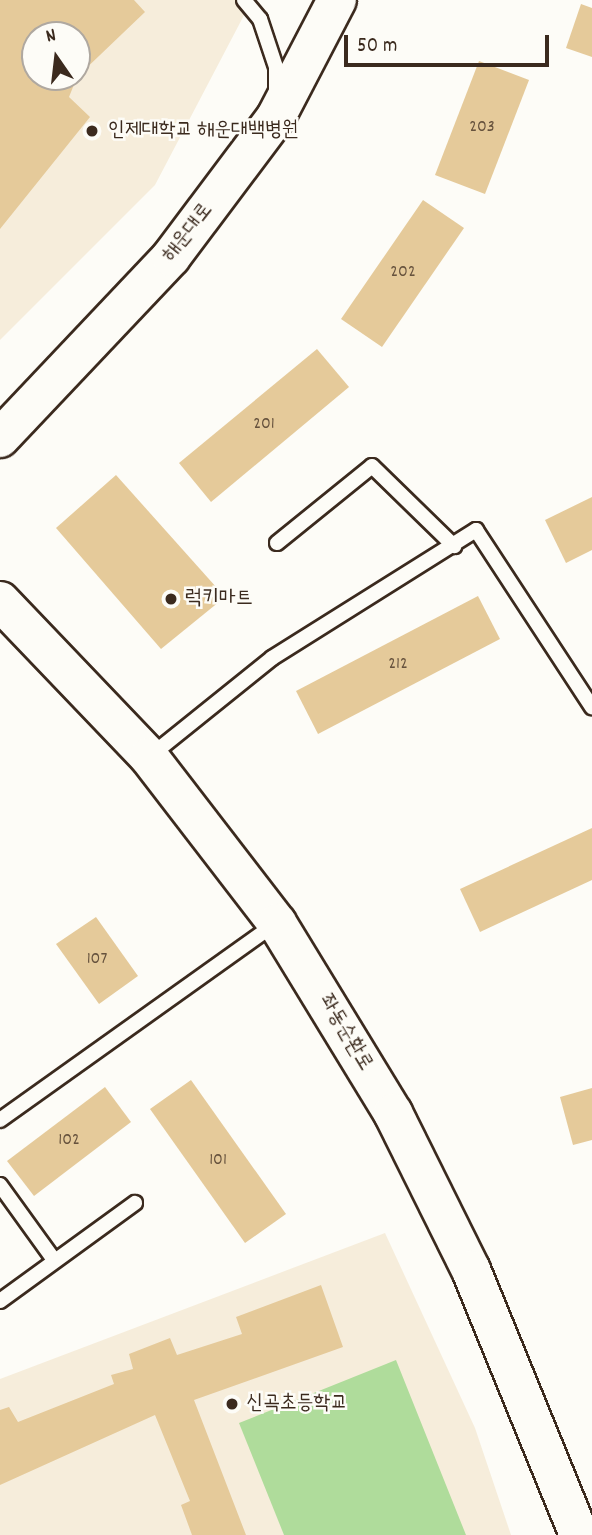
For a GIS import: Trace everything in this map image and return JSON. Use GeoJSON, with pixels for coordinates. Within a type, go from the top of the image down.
{"type":"FeatureCollection","features":[{"type":"Feature","properties":{"kind":"street","name":"해운대로"},"geometry":{"type":"LineString","coordinates":[[0,438],[171,257],[276,117],[337,0]]}},
{"type":"Feature","properties":{"kind":"street","name":"좌동순환로"},"geometry":{"type":"LineString","coordinates":[[0,601],[149,757],[278,923],[393,1113],[465,1258],[579,1535]]}},
{"type":"Feature","properties":{"kind":"lane"},"geometry":{"type":"LineString","coordinates":[[244,0],[260,19],[276,67],[276,117]]}},
{"type":"Feature","properties":{"kind":"lane"},"geometry":{"type":"LineString","coordinates":[[277,543],[372,466],[454,546]]}},
{"type":"Feature","properties":{"kind":"lane"},"geometry":{"type":"LineString","coordinates":[[149,757],[272,658],[476,530],[592,707]]}},
{"type":"Feature","properties":{"kind":"lane"},"geometry":{"type":"LineString","coordinates":[[0,1120],[278,923]]}},
{"type":"Feature","properties":{"kind":"lane"},"geometry":{"type":"LineString","coordinates":[[0,1185],[54,1260]]}},
{"type":"Feature","properties":{"kind":"lane"},"geometry":{"type":"LineString","coordinates":[[0,1301],[135,1203]]}},
{"type":"Feature","properties":{"kind":"shaded area","name":"인제대학교 해운대백병원"},"geometry":{"type":"Polygon","coordinates":[[[0,0],[252,0],[155,185],[0,340],[0,0]]]}},
{"type":"Feature","properties":{"kind":"shaded area","name":"신곡초등학교"},"geometry":{"type":"Polygon","coordinates":[[[385,1233],[475,1428],[511,1535],[0,1535],[0,1379],[385,1233]]]}},
{"type":"Feature","properties":{"kind":"green space"},"geometry":{"type":"Polygon","coordinates":[[[396,1360],[466,1535],[284,1535],[239,1423],[396,1360]]]}},
{"type":"Feature","properties":{"kind":"building"},"geometry":{"type":"Polygon","coordinates":[[[0,0],[134,0],[145,12],[91,64],[91,21],[21,21],[21,91],[71,91],[69,97],[90,117],[0,229],[0,0]]]}},
{"type":"Feature","properties":{"kind":"building"},"geometry":{"type":"Polygon","coordinates":[[[581,4],[592,8],[592,57],[566,48],[581,4]]]}},
{"type":"Feature","properties":{"kind":"building"},"geometry":{"type":"Polygon","coordinates":[[[479,61],[529,80],[485,194],[435,175],[479,61]]]}},
{"type":"Feature","properties":{"kind":"building"},"geometry":{"type":"Polygon","coordinates":[[[423,200],[464,228],[382,347],[341,319],[423,200]]]}},
{"type":"Feature","properties":{"kind":"building"},"geometry":{"type":"Polygon","coordinates":[[[317,349],[349,387],[211,502],[179,463],[317,349]]]}},
{"type":"Feature","properties":{"kind":"building"},"geometry":{"type":"Polygon","coordinates":[[[116,475],[225,597],[161,649],[56,528],[116,475]]]}},
{"type":"Feature","properties":{"kind":"building"},"geometry":{"type":"Polygon","coordinates":[[[592,497],[592,550],[566,563],[545,520],[592,497]]]}},
{"type":"Feature","properties":{"kind":"building"},"geometry":{"type":"Polygon","coordinates":[[[478,596],[500,639],[318,734],[296,691],[478,596]]]}},
{"type":"Feature","properties":{"kind":"building"},"geometry":{"type":"Polygon","coordinates":[[[592,828],[592,880],[480,932],[460,889],[592,828]]]}},
{"type":"Feature","properties":{"kind":"building"},"geometry":{"type":"Polygon","coordinates":[[[96,917],[138,976],[99,1004],[56,944],[96,917]]]}},
{"type":"Feature","properties":{"kind":"building"},"geometry":{"type":"Polygon","coordinates":[[[191,1080],[286,1214],[245,1243],[150,1109],[191,1080]]]}},
{"type":"Feature","properties":{"kind":"building"},"geometry":{"type":"Polygon","coordinates":[[[105,1087],[131,1122],[34,1196],[7,1161],[105,1087]]]}},
{"type":"Feature","properties":{"kind":"building"},"geometry":{"type":"Polygon","coordinates":[[[592,1088],[592,1140],[573,1145],[560,1097],[592,1088]]]}},
{"type":"Feature","properties":{"kind":"building"},"geometry":{"type":"Polygon","coordinates":[[[321,1285],[343,1347],[194,1400],[246,1535],[192,1535],[181,1505],[190,1501],[155,1415],[0,1485],[0,1410],[9,1407],[18,1422],[114,1384],[111,1375],[133,1369],[129,1354],[170,1338],[177,1355],[242,1334],[236,1317],[321,1285]]]}},
{"type":"Feature","properties":{"kind":"place","name":"인제대학교 해운대백병원"},"geometry":{"type":"Point","coordinates":[92,131]}},
{"type":"Feature","properties":{"kind":"place","name":"럭키마트"},"geometry":{"type":"Point","coordinates":[171,599]}},
{"type":"Feature","properties":{"kind":"place","name":"신곡초등학교"},"geometry":{"type":"Point","coordinates":[232,1404]}}]}
